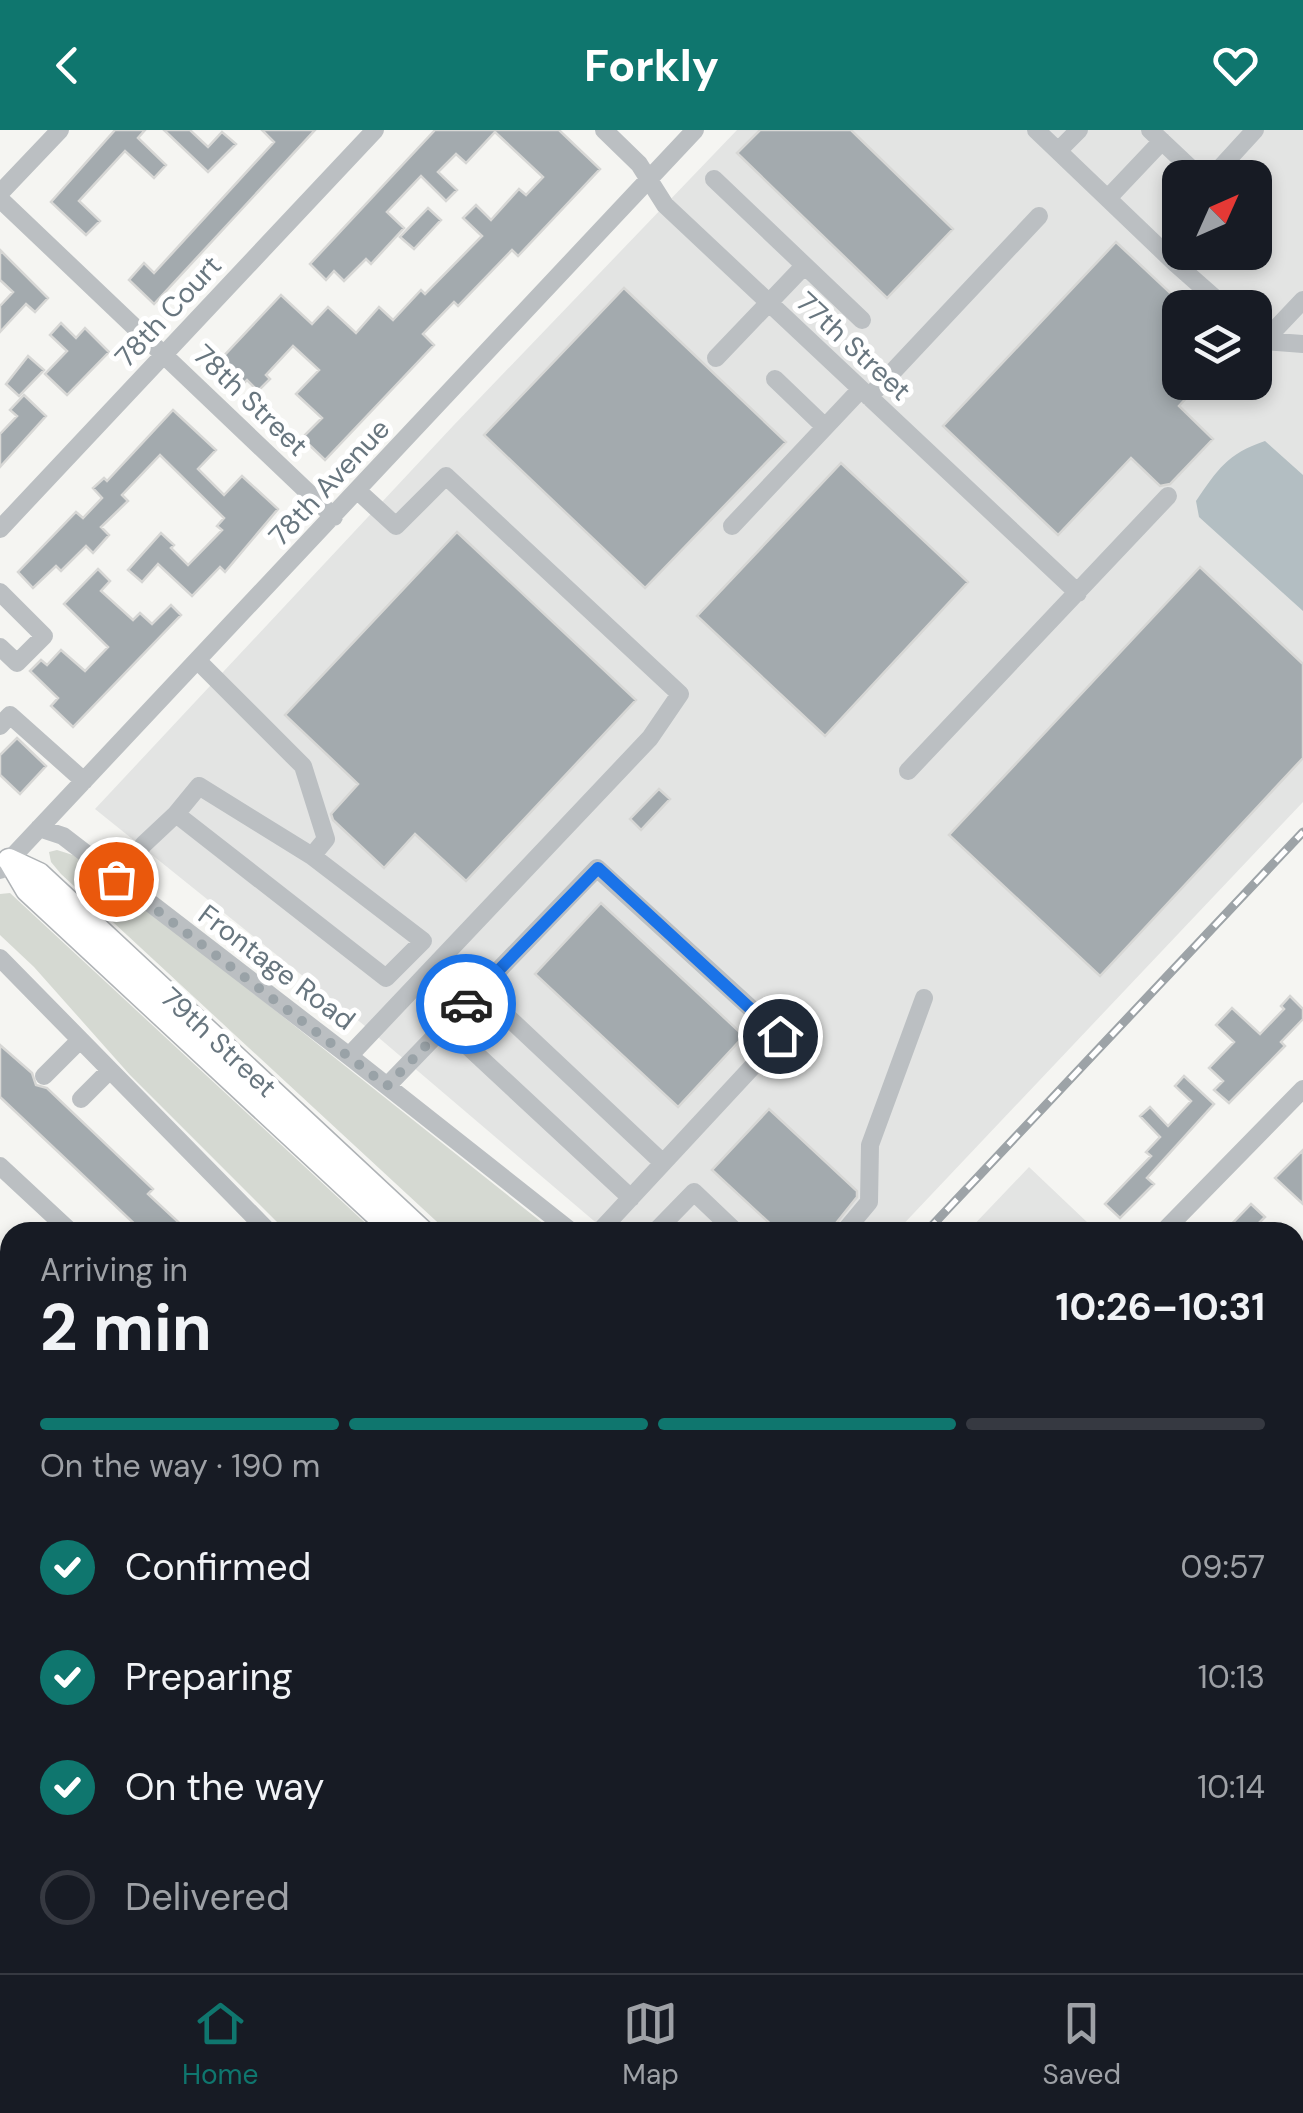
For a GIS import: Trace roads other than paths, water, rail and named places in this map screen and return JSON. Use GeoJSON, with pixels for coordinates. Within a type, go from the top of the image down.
{"type":"FeatureCollection","features":[{"type":"Feature","properties":{"kind":"main road","name":"79th Street"},"geometry":{"type":"LineString","coordinates":[[3,860],[27,890],[384,1222]]}},
{"type":"Feature","properties":{"kind":"main road","name":"79th Street"},"geometry":{"type":"LineString","coordinates":[[3,860],[39,874],[412,1222]]}},
{"type":"Feature","properties":{"kind":"street"},"geometry":{"type":"LineString","coordinates":[[0,196],[60,130]]}},
{"type":"Feature","properties":{"kind":"street","name":"78th Court"},"geometry":{"type":"LineString","coordinates":[[0,529],[376,130]]}},
{"type":"Feature","properties":{"kind":"street","name":"77th Street"},"geometry":{"type":"LineString","coordinates":[[604,130],[639,164],[665,205],[1078,593]]}},
{"type":"Feature","properties":{"kind":"street","name":"78th Avenue"},"geometry":{"type":"LineString","coordinates":[[3,860],[39,828],[198,661],[695,130]]}},
{"type":"Feature","properties":{"kind":"street"},"geometry":{"type":"LineString","coordinates":[[1036,130],[1162,243]]}},
{"type":"Feature","properties":{"kind":"street"},"geometry":{"type":"LineString","coordinates":[[1058,151],[1079,130]]}},
{"type":"Feature","properties":{"kind":"street"},"geometry":{"type":"LineString","coordinates":[[1228,160],[1256,130]]}},
{"type":"Feature","properties":{"kind":"street"},"geometry":{"type":"LineString","coordinates":[[1108,198],[1156,136],[1182,160]]}},
{"type":"Feature","properties":{"kind":"street"},"geometry":{"type":"LineString","coordinates":[[714,179],[862,320]]}},
{"type":"Feature","properties":{"kind":"street","name":"78th Street"},"geometry":{"type":"LineString","coordinates":[[0,196],[334,517]]}},
{"type":"Feature","properties":{"kind":"street"},"geometry":{"type":"LineString","coordinates":[[732,526],[825,427],[865,393],[1039,216]]}},
{"type":"Feature","properties":{"kind":"street"},"geometry":{"type":"LineString","coordinates":[[716,358],[804,266]]}},
{"type":"Feature","properties":{"kind":"street"},"geometry":{"type":"LineString","coordinates":[[1191,270],[1209,290]]}},
{"type":"Feature","properties":{"kind":"street"},"geometry":{"type":"LineString","coordinates":[[1272,327],[1303,300]]}},
{"type":"Feature","properties":{"kind":"street"},"geometry":{"type":"LineString","coordinates":[[1272,339],[1303,344]]}},
{"type":"Feature","properties":{"kind":"street"},"geometry":{"type":"LineString","coordinates":[[774,379],[825,427]]}},
{"type":"Feature","properties":{"kind":"street"},"geometry":{"type":"LineString","coordinates":[[349,1056],[650,738],[680,694],[446,476],[396,526],[358,491]]}},
{"type":"Feature","properties":{"kind":"street"},"geometry":{"type":"LineString","coordinates":[[908,771],[1168,496]]}},
{"type":"Feature","properties":{"kind":"street"},"geometry":{"type":"LineString","coordinates":[[0,592],[44,636],[17,663],[0,647]]}},
{"type":"Feature","properties":{"kind":"street"},"geometry":{"type":"LineString","coordinates":[[198,661],[303,766],[326,839],[312,856]]}},
{"type":"Feature","properties":{"kind":"street"},"geometry":{"type":"LineString","coordinates":[[3,715],[84,780]]}},
{"type":"Feature","properties":{"kind":"street"},"geometry":{"type":"LineString","coordinates":[[116,879],[199,786],[312,856],[423,941],[386,978],[176,814]]}},
{"type":"Feature","properties":{"kind":"street","name":"Frontage Road"},"geometry":{"type":"LineString","coordinates":[[39,828],[63,836],[559,1222]]}},
{"type":"Feature","properties":{"kind":"street"},"geometry":{"type":"LineString","coordinates":[[387,1086],[598,868],[780,1036],[608,1222]]}},
{"type":"Feature","properties":{"kind":"street"},"geometry":{"type":"LineString","coordinates":[[0,958],[259,1222]]}},
{"type":"Feature","properties":{"kind":"street"},"geometry":{"type":"LineString","coordinates":[[480,990],[663,1163]]}},
{"type":"Feature","properties":{"kind":"street"},"geometry":{"type":"LineString","coordinates":[[852,1222],[869,1202],[870,1145],[924,998]]}},
{"type":"Feature","properties":{"kind":"street"},"geometry":{"type":"LineString","coordinates":[[445,1025],[631,1198]]}},
{"type":"Feature","properties":{"kind":"street"},"geometry":{"type":"LineString","coordinates":[[44,1076],[80,1040]]}},
{"type":"Feature","properties":{"kind":"street"},"geometry":{"type":"LineString","coordinates":[[80,1099],[110,1070]]}},
{"type":"Feature","properties":{"kind":"street"},"geometry":{"type":"LineString","coordinates":[[1173,1222],[1303,1089]]}},
{"type":"Feature","properties":{"kind":"street"},"geometry":{"type":"LineString","coordinates":[[0,1166],[60,1222]]}},
{"type":"Feature","properties":{"kind":"street"},"geometry":{"type":"LineString","coordinates":[[665,1222],[694,1192],[726,1222]]}},
{"type":"Feature","properties":{"kind":"railway"},"geometry":{"type":"LineString","coordinates":[[935,1222],[1303,832]]}}]}
